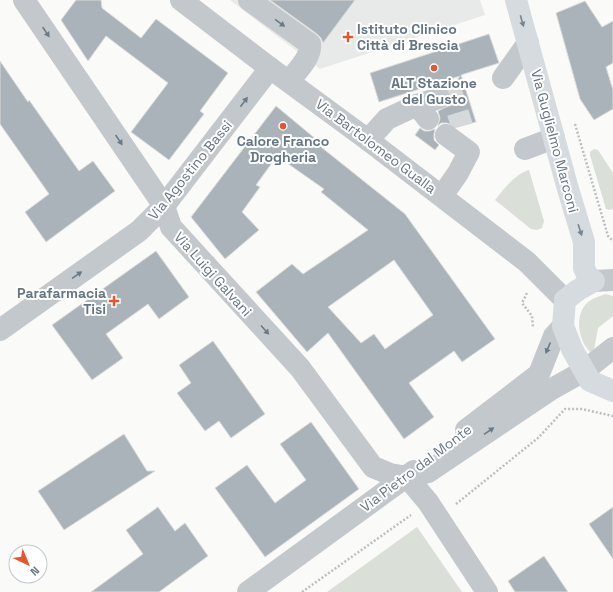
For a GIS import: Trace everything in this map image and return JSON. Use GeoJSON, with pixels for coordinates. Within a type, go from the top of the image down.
{"type":"FeatureCollection","features":[{"type":"Feature","properties":{"kind":"main road","name":"Via Guglielmo Marconi"},"geometry":{"type":"LineString","coordinates":[[516,0],[584,242],[584,268],[587,275],[603,281]]}},
{"type":"Feature","properties":{"kind":"main road"},"geometry":{"type":"LineString","coordinates":[[603,281],[578,290],[565,300],[563,326],[572,349],[590,381],[613,391]]}},
{"type":"Feature","properties":{"kind":"street","name":"Via Luigi Galvani"},"geometry":{"type":"LineString","coordinates":[[24,0],[164,206],[171,227],[300,368],[373,467],[390,474],[407,477]]}},
{"type":"Feature","properties":{"kind":"street","name":"Via Bartolomeo Gualla"},"geometry":{"type":"LineString","coordinates":[[181,0],[442,196],[527,262],[565,300]]}},
{"type":"Feature","properties":{"kind":"street"},"geometry":{"type":"LineString","coordinates":[[249,0],[310,44],[311,48],[306,58],[289,82]]}},
{"type":"Feature","properties":{"kind":"street"},"geometry":{"type":"LineString","coordinates":[[503,78],[528,43]]}},
{"type":"Feature","properties":{"kind":"street","name":"Via Agostino Bassi"},"geometry":{"type":"LineString","coordinates":[[0,330],[139,230],[164,206],[270,68]]}},
{"type":"Feature","properties":{"kind":"street"},"geometry":{"type":"LineString","coordinates":[[368,140],[386,119],[422,112],[439,98]]}},
{"type":"Feature","properties":{"kind":"street"},"geometry":{"type":"LineString","coordinates":[[442,196],[458,173],[469,152],[454,130]]}},
{"type":"Feature","properties":{"kind":"street"},"geometry":{"type":"LineString","coordinates":[[525,149],[554,138]]}},
{"type":"Feature","properties":{"kind":"street","name":"Via Pietro dal Monte"},"geometry":{"type":"LineString","coordinates":[[248,592],[407,477],[539,374],[554,336],[563,326]]}},
{"type":"Feature","properties":{"kind":"street"},"geometry":{"type":"LineString","coordinates":[[486,592],[428,502],[407,477],[428,472],[550,390],[584,371],[613,348]]}},
{"type":"Feature","properties":{"kind":"path"},"geometry":{"type":"LineString","coordinates":[[608,236],[613,241]]}},
{"type":"Feature","properties":{"kind":"path"},"geometry":{"type":"LineString","coordinates":[[302,592],[428,502],[455,504],[538,438],[564,409],[582,409],[613,416]]}},
{"type":"Feature","properties":{"kind":"shaded area","name":"Istituto Clinico Città di Brescia"},"geometry":{"type":"Polygon","coordinates":[[[230,0],[480,0],[485,15],[320,69],[230,0]]]}},
{"type":"Feature","properties":{"kind":"shaded area"},"geometry":{"type":"Polygon","coordinates":[[[594,149],[598,150],[613,173],[613,209],[606,209],[590,155],[590,152],[594,149]]]}},
{"type":"Feature","properties":{"kind":"shaded area"},"geometry":{"type":"Polygon","coordinates":[[[529,170],[544,221],[542,228],[537,230],[531,229],[495,200],[514,178],[529,170]]]}},
{"type":"Feature","properties":{"kind":"shaded area"},"geometry":{"type":"Polygon","coordinates":[[[606,294],[613,296],[613,316],[598,328],[594,350],[590,352],[580,334],[579,320],[584,307],[588,302],[594,298],[606,294]]]}},
{"type":"Feature","properties":{"kind":"shaded area"},"geometry":{"type":"Polygon","coordinates":[[[417,527],[462,592],[327,592],[417,527]]]}},
{"type":"Feature","properties":{"kind":"building"},"geometry":{"type":"Polygon","coordinates":[[[76,0],[101,0],[102,8],[141,38],[156,19],[228,73],[200,111],[204,114],[169,160],[131,132],[168,83],[106,36],[88,61],[61,20],[76,0]]]}},
{"type":"Feature","properties":{"kind":"building"},"geometry":{"type":"Polygon","coordinates":[[[270,0],[355,0],[323,43],[317,34],[270,0]]]}},
{"type":"Feature","properties":{"kind":"building"},"geometry":{"type":"Polygon","coordinates":[[[585,1],[602,27],[613,21],[613,63],[606,67],[613,90],[613,109],[594,120],[580,99],[556,13],[585,1]]]}},
{"type":"Feature","properties":{"kind":"building","name":"ALT Stazione del Gusto"},"geometry":{"type":"Polygon","coordinates":[[[489,34],[499,63],[461,75],[476,122],[457,127],[447,123],[441,123],[438,126],[440,118],[438,111],[448,106],[451,100],[449,91],[460,76],[379,102],[370,73],[489,34]]]}},
{"type":"Feature","properties":{"kind":"building"},"geometry":{"type":"Polygon","coordinates":[[[0,61],[79,171],[93,161],[115,191],[46,242],[25,212],[49,194],[0,124],[0,61]]]}},
{"type":"Feature","properties":{"kind":"building"},"geometry":{"type":"Polygon","coordinates":[[[276,106],[323,145],[321,147],[405,214],[495,339],[462,362],[454,351],[409,383],[434,417],[404,439],[328,333],[307,352],[256,292],[292,264],[303,274],[368,230],[321,192],[324,189],[277,156],[256,185],[260,187],[242,212],[259,230],[225,259],[191,217],[276,106]],[[394,260],[328,307],[361,343],[374,334],[385,349],[433,315],[394,260]]]}},
{"type":"Feature","properties":{"kind":"building"},"geometry":{"type":"Polygon","coordinates":[[[420,128],[424,131],[435,129],[434,140],[439,145],[435,150],[415,135],[420,128]]]}},
{"type":"Feature","properties":{"kind":"building"},"geometry":{"type":"Polygon","coordinates":[[[156,251],[189,297],[159,319],[148,304],[106,334],[123,358],[92,380],[52,325],[156,251]]]}},
{"type":"Feature","properties":{"kind":"building"},"geometry":{"type":"Polygon","coordinates":[[[213,341],[265,414],[231,438],[219,421],[205,431],[177,393],[191,383],[179,365],[213,341]]]}},
{"type":"Feature","properties":{"kind":"building"},"geometry":{"type":"Polygon","coordinates":[[[311,422],[359,489],[265,557],[215,488],[247,465],[275,503],[306,480],[280,444],[311,422]]]}},
{"type":"Feature","properties":{"kind":"building"},"geometry":{"type":"Polygon","coordinates":[[[124,434],[147,471],[155,471],[64,530],[38,491],[124,434]]]}},
{"type":"Feature","properties":{"kind":"building"},"geometry":{"type":"Polygon","coordinates":[[[158,507],[175,531],[185,523],[208,556],[159,592],[91,592],[143,554],[126,530],[158,507]]]}},
{"type":"Feature","properties":{"kind":"building"},"geometry":{"type":"Polygon","coordinates":[[[613,507],[613,559],[589,524],[613,507]]]}},
{"type":"Feature","properties":{"kind":"building"},"geometry":{"type":"Polygon","coordinates":[[[544,556],[568,592],[515,592],[508,581],[544,556]]]}},
{"type":"Feature","properties":{"kind":"tunnel"},"geometry":{"type":"LineString","coordinates":[[439,98],[452,94],[462,126]]}},
{"type":"Feature","properties":{"kind":"place","name":"Istituto Clinico Città di Brescia"},"geometry":{"type":"Point","coordinates":[348,37]}},
{"type":"Feature","properties":{"kind":"place","name":"ALT Stazione del Gusto"},"geometry":{"type":"Point","coordinates":[434,68]}},
{"type":"Feature","properties":{"kind":"place","name":"Calore Franco Drogheria"},"geometry":{"type":"Point","coordinates":[283,126]}},
{"type":"Feature","properties":{"kind":"place","name":"Parafarmacia Tisi"},"geometry":{"type":"Point","coordinates":[114,301]}}]}
